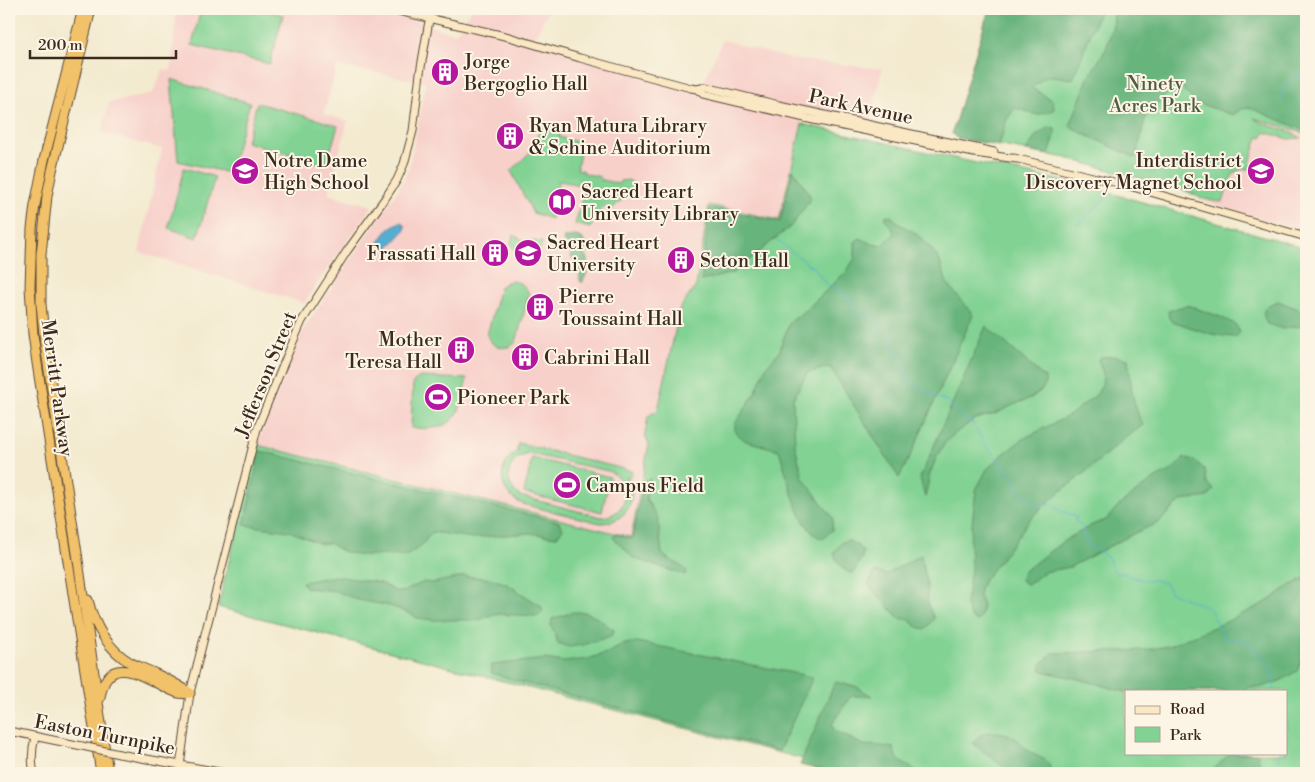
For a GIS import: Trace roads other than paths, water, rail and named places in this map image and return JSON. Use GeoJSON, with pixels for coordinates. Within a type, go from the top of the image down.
{"type":"FeatureCollection","features":[{"type":"Feature","properties":{"kind":"highway","name":"Merritt Parkway"},"geometry":{"type":"LineString","coordinates":[[83,9],[42,169],[32,229],[30,287],[37,363],[102,772]]}},
{"type":"Feature","properties":{"kind":"highway","name":"Merritt Parkway"},"geometry":{"type":"LineString","coordinates":[[91,9],[47,196],[41,255],[41,304],[44,345],[98,708],[102,772]]}},
{"type":"Feature","properties":{"kind":"highway"},"geometry":{"type":"LineString","coordinates":[[76,553],[93,618],[107,641],[130,662],[182,687],[190,693]]}},
{"type":"Feature","properties":{"kind":"highway"},"geometry":{"type":"LineString","coordinates":[[98,708],[104,681],[111,674],[120,670],[134,672],[180,693],[190,693]]}},
{"type":"Feature","properties":{"kind":"main road","name":"Park Avenue"},"geometry":{"type":"LineString","coordinates":[[390,9],[509,37],[697,89],[703,94],[974,153],[1017,159],[1135,187],[1306,237]]}},
{"type":"Feature","properties":{"kind":"main road","name":"Jefferson Street"},"geometry":{"type":"LineString","coordinates":[[180,766],[190,693],[253,442],[302,321],[386,197],[397,180],[404,164],[413,131],[420,73],[431,9]]}},
{"type":"Feature","properties":{"kind":"main road","name":"Easton Turnpike"},"geometry":{"type":"LineString","coordinates":[[9,731],[180,766],[225,773]]}},
{"type":"Feature","properties":{"kind":"main road"},"geometry":{"type":"LineString","coordinates":[[34,773],[32,754],[35,737]]}},
{"type":"Feature","properties":{"kind":"water"},"geometry":{"type":"Polygon","coordinates":[[[401,222],[405,225],[405,230],[388,248],[383,249],[379,242],[391,227],[401,222]]]}},
{"type":"Feature","properties":{"kind":"waterway"},"geometry":{"type":"LineString","coordinates":[[1280,101],[1286,87],[1292,80],[1300,76],[1306,76]]}},
{"type":"Feature","properties":{"kind":"waterway"},"geometry":{"type":"LineString","coordinates":[[1089,214],[1108,195]]}},
{"type":"Feature","properties":{"kind":"waterway"},"geometry":{"type":"LineString","coordinates":[[1077,224],[1087,215]]}},
{"type":"Feature","properties":{"kind":"waterway"},"geometry":{"type":"LineString","coordinates":[[777,240],[808,265],[814,267],[823,281],[849,298],[858,314],[868,313],[875,318],[878,328]]}},
{"type":"Feature","properties":{"kind":"waterway"},"geometry":{"type":"LineString","coordinates":[[884,333],[897,352],[906,360],[906,379],[937,398],[948,401],[958,413],[968,422],[972,422],[974,426]]}},
{"type":"Feature","properties":{"kind":"waterway"},"geometry":{"type":"LineString","coordinates":[[976,429],[987,447],[1015,480],[1018,492],[1028,497],[1036,505],[1044,506],[1050,504],[1053,506]]}},
{"type":"Feature","properties":{"kind":"waterway"},"geometry":{"type":"LineString","coordinates":[[1055,507],[1077,518],[1074,520],[1084,528],[1082,534],[1090,546],[1110,560],[1110,565],[1117,574],[1125,573],[1148,581],[1156,580],[1166,584],[1170,592],[1207,607],[1226,640],[1240,639],[1252,645],[1256,653],[1269,665],[1274,690]]}},
{"type":"Feature","properties":{"kind":"waterway"},"geometry":{"type":"LineString","coordinates":[[1280,754],[1277,762],[1281,771],[1297,773]]}},
{"type":"Feature","properties":{"kind":"place","name":"Jorge Bergoglio Hall"},"geometry":{"type":"Point","coordinates":[445,72]}},
{"type":"Feature","properties":{"kind":"place","name":"Ryan Matura Library & Schine Auditorium"},"geometry":{"type":"Point","coordinates":[510,136]}},
{"type":"Feature","properties":{"kind":"place","name":"Notre Dame High School"},"geometry":{"type":"Point","coordinates":[245,171]}},
{"type":"Feature","properties":{"kind":"place","name":"Interdistrict Discovery Magnet School"},"geometry":{"type":"Point","coordinates":[1261,171]}},
{"type":"Feature","properties":{"kind":"place","name":"Sacred Heart University Library"},"geometry":{"type":"Point","coordinates":[562,202]}},
{"type":"Feature","properties":{"kind":"place","name":"Frassati Hall"},"geometry":{"type":"Point","coordinates":[495,253]}},
{"type":"Feature","properties":{"kind":"place","name":"Sacred Heart University"},"geometry":{"type":"Point","coordinates":[528,253]}},
{"type":"Feature","properties":{"kind":"place","name":"Seton Hall"},"geometry":{"type":"Point","coordinates":[681,260]}},
{"type":"Feature","properties":{"kind":"place","name":"Pierre Toussaint Hall"},"geometry":{"type":"Point","coordinates":[540,307]}},
{"type":"Feature","properties":{"kind":"place","name":"Mother Teresa Hall"},"geometry":{"type":"Point","coordinates":[461,350]}},
{"type":"Feature","properties":{"kind":"place","name":"Cabrini Hall"},"geometry":{"type":"Point","coordinates":[525,357]}},
{"type":"Feature","properties":{"kind":"place","name":"Pioneer Park"},"geometry":{"type":"Point","coordinates":[438,397]}},
{"type":"Feature","properties":{"kind":"place","name":"Campus Field"},"geometry":{"type":"Point","coordinates":[567,485]}},
{"type":"Feature","properties":{"kind":"park label","name":"Ninety Acres Park"},"geometry":{"type":"Point","coordinates":[1155,94]}}]}
